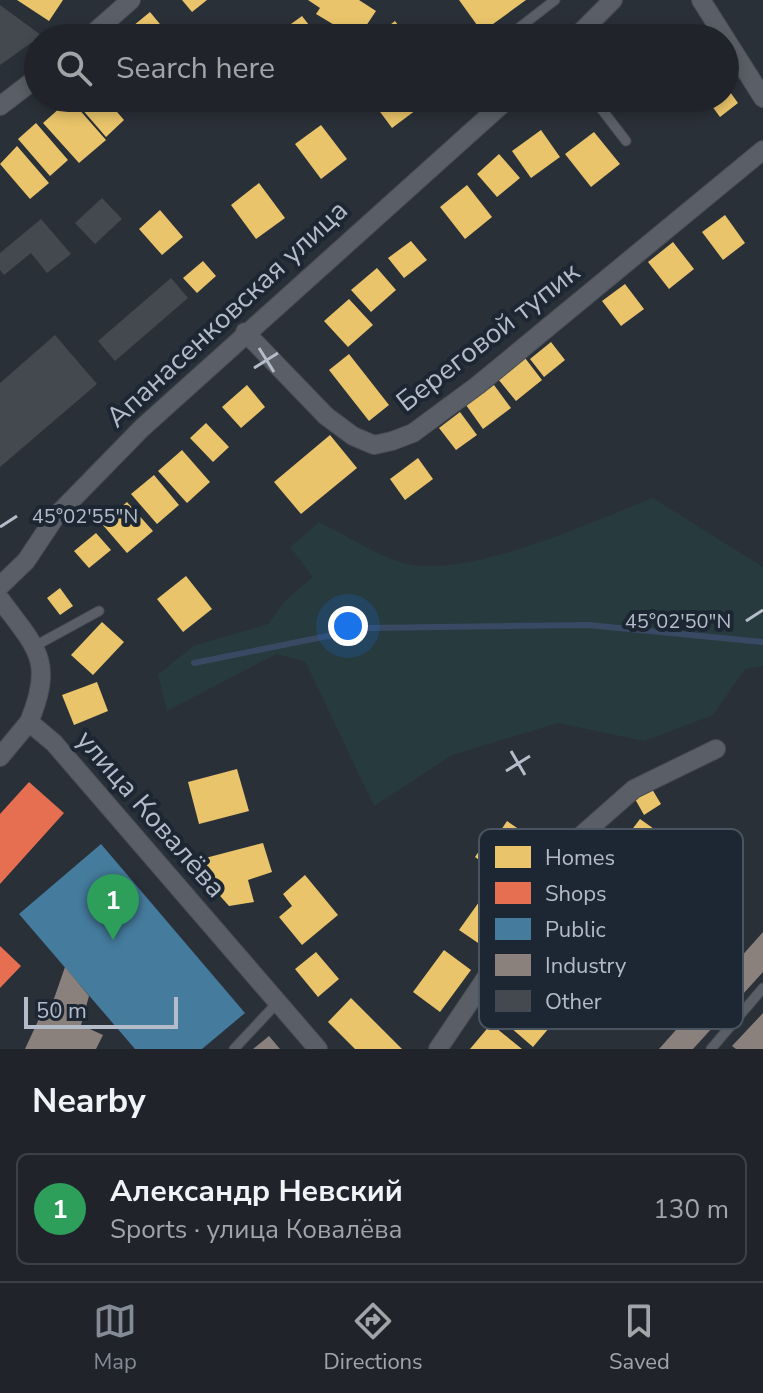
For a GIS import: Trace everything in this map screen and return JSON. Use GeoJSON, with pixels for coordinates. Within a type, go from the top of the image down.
{"type":"FeatureCollection","features":[{"type":"Feature","properties":{"kind":"street"},"geometry":{"type":"LineString","coordinates":[[104,24],[131,0]]}},
{"type":"Feature","properties":{"kind":"street"},"geometry":{"type":"LineString","coordinates":[[589,24],[613,0]]}},
{"type":"Feature","properties":{"kind":"street"},"geometry":{"type":"LineString","coordinates":[[701,0],[716,24]]}},
{"type":"Feature","properties":{"kind":"street"},"geometry":{"type":"LineString","coordinates":[[739,60],[763,98]]}},
{"type":"Feature","properties":{"kind":"street"},"geometry":{"type":"LineString","coordinates":[[0,106],[24,88]]}},
{"type":"Feature","properties":{"kind":"street","name":"Апанасенковская улица"},"geometry":{"type":"LineString","coordinates":[[0,586],[26,561],[56,516],[142,428],[245,332],[493,112]]}},
{"type":"Feature","properties":{"kind":"street","name":"Береговой тупик"},"geometry":{"type":"LineString","coordinates":[[245,332],[326,416],[353,436],[374,445],[392,441],[413,433],[478,385],[763,150]]}},
{"type":"Feature","properties":{"kind":"street"},"geometry":{"type":"LineString","coordinates":[[0,599],[35,646],[41,664],[42,691],[29,722],[0,757]]}},
{"type":"Feature","properties":{"kind":"street","name":"улица Ковалёва"},"geometry":{"type":"LineString","coordinates":[[29,722],[54,743],[318,1049]]}},
{"type":"Feature","properties":{"kind":"street"},"geometry":{"type":"LineString","coordinates":[[589,829],[634,789],[716,749]]}},
{"type":"Feature","properties":{"kind":"street"},"geometry":{"type":"LineString","coordinates":[[438,1049],[479,988]]}},
{"type":"Feature","properties":{"kind":"lane"},"geometry":{"type":"LineString","coordinates":[[524,24],[555,0]]}},
{"type":"Feature","properties":{"kind":"lane"},"geometry":{"type":"LineString","coordinates":[[604,112],[626,141]]}},
{"type":"Feature","properties":{"kind":"lane"},"geometry":{"type":"LineString","coordinates":[[35,646],[99,611]]}},
{"type":"Feature","properties":{"kind":"lane"},"geometry":{"type":"LineString","coordinates":[[743,1011],[763,988]]}},
{"type":"Feature","properties":{"kind":"lane"},"geometry":{"type":"LineString","coordinates":[[234,1049],[277,1003]]}},
{"type":"Feature","properties":{"kind":"lane"},"geometry":{"type":"LineString","coordinates":[[711,1049],[728,1029]]}},
{"type":"Feature","properties":{"kind":"green space"},"geometry":{"type":"Polygon","coordinates":[[[653,498],[763,567],[763,666],[745,669],[713,715],[644,741],[558,723],[452,755],[374,806],[305,661],[276,654],[167,711],[158,675],[193,646],[268,624],[286,600],[313,577],[290,547],[319,522],[397,561],[433,566],[497,556],[653,498]]]}},
{"type":"Feature","properties":{"kind":"building: Homes"},"geometry":{"type":"Polygon","coordinates":[[[17,0],[63,0],[49,21],[17,0]]]}},
{"type":"Feature","properties":{"kind":"building: Homes"},"geometry":{"type":"Polygon","coordinates":[[[182,0],[207,0],[192,12],[182,0]]]}},
{"type":"Feature","properties":{"kind":"building: Homes"},"geometry":{"type":"Polygon","coordinates":[[[308,0],[359,0],[376,11],[367,24],[333,24],[316,14],[320,8],[308,0]]]}},
{"type":"Feature","properties":{"kind":"building: Homes"},"geometry":{"type":"Polygon","coordinates":[[[459,0],[526,0],[493,24],[476,24],[459,0]]]}},
{"type":"Feature","properties":{"kind":"building: Homes"},"geometry":{"type":"Polygon","coordinates":[[[150,12],[160,24],[135,24],[150,12]]]}},
{"type":"Feature","properties":{"kind":"building: Homes"},"geometry":{"type":"Polygon","coordinates":[[[302,16],[308,24],[291,24],[302,16]]]}},
{"type":"Feature","properties":{"kind":"building: Homes"},"geometry":{"type":"Polygon","coordinates":[[[55,112],[81,112],[106,140],[79,163],[43,123],[55,112]]]}},
{"type":"Feature","properties":{"kind":"building: Homes"},"geometry":{"type":"Polygon","coordinates":[[[84,112],[117,112],[124,120],[106,137],[84,112]]]}},
{"type":"Feature","properties":{"kind":"building: Homes"},"geometry":{"type":"Polygon","coordinates":[[[380,112],[413,112],[392,128],[380,112]]]}},
{"type":"Feature","properties":{"kind":"building: Homes"},"geometry":{"type":"Polygon","coordinates":[[[36,123],[68,160],[50,176],[18,139],[36,123]]]}},
{"type":"Feature","properties":{"kind":"building: Homes"},"geometry":{"type":"Polygon","coordinates":[[[321,125],[347,159],[321,179],[295,144],[321,125]]]}},
{"type":"Feature","properties":{"kind":"building: Homes"},"geometry":{"type":"Polygon","coordinates":[[[541,130],[560,157],[531,178],[512,151],[541,130]]]}},
{"type":"Feature","properties":{"kind":"building: Homes"},"geometry":{"type":"Polygon","coordinates":[[[594,132],[620,164],[591,187],[565,154],[594,132]]]}},
{"type":"Feature","properties":{"kind":"building: Homes"},"geometry":{"type":"Polygon","coordinates":[[[17,146],[49,183],[30,199],[0,164],[17,146]]]}},
{"type":"Feature","properties":{"kind":"building: Homes"},"geometry":{"type":"Polygon","coordinates":[[[499,154],[520,178],[497,197],[477,174],[499,154]]]}},
{"type":"Feature","properties":{"kind":"building: Homes"},"geometry":{"type":"Polygon","coordinates":[[[259,183],[285,218],[256,239],[231,205],[259,183]]]}},
{"type":"Feature","properties":{"kind":"building: Homes"},"geometry":{"type":"Polygon","coordinates":[[[467,185],[492,217],[465,239],[440,207],[467,185]]]}},
{"type":"Feature","properties":{"kind":"building: Homes"},"geometry":{"type":"Polygon","coordinates":[[[160,210],[183,237],[162,255],[139,229],[160,210]]]}},
{"type":"Feature","properties":{"kind":"building: Homes"},"geometry":{"type":"Polygon","coordinates":[[[725,215],[745,243],[723,260],[702,232],[725,215]]]}},
{"type":"Feature","properties":{"kind":"building: Homes"},"geometry":{"type":"Polygon","coordinates":[[[411,241],[427,260],[404,278],[388,258],[411,241]]]}},
{"type":"Feature","properties":{"kind":"building: Homes"},"geometry":{"type":"Polygon","coordinates":[[[673,242],[694,269],[669,289],[648,262],[673,242]]]}},
{"type":"Feature","properties":{"kind":"building: Homes"},"geometry":{"type":"Polygon","coordinates":[[[203,261],[216,276],[197,293],[183,278],[203,261]]]}},
{"type":"Feature","properties":{"kind":"building: Homes"},"geometry":{"type":"Polygon","coordinates":[[[377,268],[396,290],[371,312],[351,290],[377,268]]]}},
{"type":"Feature","properties":{"kind":"building: Homes"},"geometry":{"type":"Polygon","coordinates":[[[625,284],[644,309],[621,326],[602,301],[625,284]]]}},
{"type":"Feature","properties":{"kind":"building: Homes"},"geometry":{"type":"Polygon","coordinates":[[[349,299],[373,325],[348,347],[324,321],[349,299]]]}},
{"type":"Feature","properties":{"kind":"building: Homes"},"geometry":{"type":"Polygon","coordinates":[[[551,342],[565,360],[544,377],[530,359],[551,342]]]}},
{"type":"Feature","properties":{"kind":"building: Homes"},"geometry":{"type":"Polygon","coordinates":[[[349,354],[389,405],[369,421],[329,370],[349,354]]]}},
{"type":"Feature","properties":{"kind":"building: Homes"},"geometry":{"type":"Polygon","coordinates":[[[525,358],[542,380],[516,401],[498,379],[525,358]]]}},
{"type":"Feature","properties":{"kind":"building: Homes"},"geometry":{"type":"Polygon","coordinates":[[[247,385],[265,407],[241,428],[222,407],[247,385]]]}},
{"type":"Feature","properties":{"kind":"building: Homes"},"geometry":{"type":"Polygon","coordinates":[[[494,385],[511,408],[483,429],[466,405],[494,385]]]}},
{"type":"Feature","properties":{"kind":"building: Homes"},"geometry":{"type":"Polygon","coordinates":[[[460,412],[477,435],[456,450],[439,428],[460,412]]]}},
{"type":"Feature","properties":{"kind":"building: Homes"},"geometry":{"type":"Polygon","coordinates":[[[206,423],[229,447],[213,462],[190,438],[206,423]]]}},
{"type":"Feature","properties":{"kind":"building: Homes"},"geometry":{"type":"Polygon","coordinates":[[[330,435],[357,468],[301,514],[274,482],[330,435]]]}},
{"type":"Feature","properties":{"kind":"building: Homes"},"geometry":{"type":"Polygon","coordinates":[[[182,450],[210,482],[187,503],[158,471],[182,450]]]}},
{"type":"Feature","properties":{"kind":"building: Homes"},"geometry":{"type":"Polygon","coordinates":[[[418,458],[433,479],[405,500],[390,479],[418,458]]]}},
{"type":"Feature","properties":{"kind":"building: Homes"},"geometry":{"type":"Polygon","coordinates":[[[154,475],[179,505],[157,524],[131,494],[154,475]]]}},
{"type":"Feature","properties":{"kind":"building: Homes"},"geometry":{"type":"Polygon","coordinates":[[[127,502],[153,531],[127,553],[102,524],[127,502]]]}},
{"type":"Feature","properties":{"kind":"building: Homes"},"geometry":{"type":"Polygon","coordinates":[[[96,533],[111,550],[89,568],[74,551],[96,533]]]}},
{"type":"Feature","properties":{"kind":"building: Homes"},"geometry":{"type":"Polygon","coordinates":[[[186,576],[212,609],[183,632],[157,599],[186,576]]]}},
{"type":"Feature","properties":{"kind":"building: Homes"},"geometry":{"type":"Polygon","coordinates":[[[60,588],[73,606],[60,615],[47,598],[60,588]]]}},
{"type":"Feature","properties":{"kind":"building: Homes"},"geometry":{"type":"Polygon","coordinates":[[[102,622],[124,642],[93,675],[71,655],[102,622]]]}},
{"type":"Feature","properties":{"kind":"building: Homes"},"geometry":{"type":"Polygon","coordinates":[[[97,682],[108,711],[74,725],[62,695],[97,682]]]}},
{"type":"Feature","properties":{"kind":"building: Homes"},"geometry":{"type":"Polygon","coordinates":[[[237,769],[249,811],[199,824],[188,782],[237,769]]]}},
{"type":"Feature","properties":{"kind":"building: Homes"},"geometry":{"type":"Polygon","coordinates":[[[652,789],[661,804],[644,815],[635,799],[652,789]]]}},
{"type":"Feature","properties":{"kind":"building: Homes"},"geometry":{"type":"Polygon","coordinates":[[[640,819],[654,829],[632,829],[640,819]]]}},
{"type":"Feature","properties":{"kind":"building: Homes"},"geometry":{"type":"Polygon","coordinates":[[[507,821],[519,829],[502,829],[507,821]]]}},
{"type":"Feature","properties":{"kind":"building: Homes"},"geometry":{"type":"Polygon","coordinates":[[[263,843],[272,872],[248,880],[254,902],[229,906],[190,862],[263,843]]]}},
{"type":"Feature","properties":{"kind":"building: Homes"},"geometry":{"type":"Polygon","coordinates":[[[305,875],[338,915],[302,945],[279,917],[292,906],[283,894],[305,875]]]}},
{"type":"Feature","properties":{"kind":"building: Homes"},"geometry":{"type":"Polygon","coordinates":[[[479,902],[479,944],[459,930],[479,902]]]}},
{"type":"Feature","properties":{"kind":"building: Homes"},"geometry":{"type":"Polygon","coordinates":[[[444,950],[471,970],[440,1012],[413,992],[444,950]]]}},
{"type":"Feature","properties":{"kind":"building: Homes"},"geometry":{"type":"Polygon","coordinates":[[[316,952],[339,979],[318,997],[295,969],[316,952]]]}},
{"type":"Feature","properties":{"kind":"building: Homes"},"geometry":{"type":"Polygon","coordinates":[[[351,998],[402,1049],[355,1049],[328,1022],[351,998]]]}},
{"type":"Feature","properties":{"kind":"building: Homes"},"geometry":{"type":"Polygon","coordinates":[[[487,1029],[497,1029],[522,1049],[470,1049],[487,1029]]]}},
{"type":"Feature","properties":{"kind":"building: Homes"},"geometry":{"type":"Polygon","coordinates":[[[512,1029],[548,1029],[533,1047],[512,1029]]]}},
{"type":"Feature","properties":{"kind":"building: Shops"},"geometry":{"type":"Polygon","coordinates":[[[29,782],[64,813],[0,884],[0,814],[29,782]]]}},
{"type":"Feature","properties":{"kind":"building: Shops"},"geometry":{"type":"Polygon","coordinates":[[[0,946],[21,966],[0,988],[0,946]]]}},
{"type":"Feature","properties":{"kind":"building: Public"},"geometry":{"type":"Polygon","coordinates":[[[101,844],[245,1013],[202,1049],[135,1049],[19,914],[101,844]]]}},
{"type":"Feature","properties":{"kind":"building: Industry"},"geometry":{"type":"Polygon","coordinates":[[[763,932],[763,972],[743,994],[743,954],[763,932]]]}},
{"type":"Feature","properties":{"kind":"building: Industry"},"geometry":{"type":"Polygon","coordinates":[[[65,967],[89,996],[81,1025],[103,1035],[96,1049],[25,1049],[44,1008],[50,1010],[65,967]]]}},
{"type":"Feature","properties":{"kind":"building: Industry"},"geometry":{"type":"Polygon","coordinates":[[[763,1013],[763,1049],[736,1049],[732,1046],[763,1013]]]}},
{"type":"Feature","properties":{"kind":"building: Industry"},"geometry":{"type":"Polygon","coordinates":[[[677,1029],[711,1029],[693,1049],[659,1049],[677,1029]]]}},
{"type":"Feature","properties":{"kind":"building: Industry"},"geometry":{"type":"Polygon","coordinates":[[[269,1036],[280,1049],[253,1049],[269,1036]]]}},
{"type":"Feature","properties":{"kind":"building: Other"},"geometry":{"type":"Polygon","coordinates":[[[0,5],[26,24],[24,48],[0,65],[0,5]]]}},
{"type":"Feature","properties":{"kind":"building: Other"},"geometry":{"type":"Polygon","coordinates":[[[102,198],[122,219],[95,244],[75,223],[102,198]]]}},
{"type":"Feature","properties":{"kind":"building: Other"},"geometry":{"type":"Polygon","coordinates":[[[41,219],[71,254],[47,273],[31,253],[4,275],[0,270],[0,253],[41,219]]]}},
{"type":"Feature","properties":{"kind":"building: Other"},"geometry":{"type":"Polygon","coordinates":[[[171,278],[188,298],[115,361],[98,341],[171,278]]]}},
{"type":"Feature","properties":{"kind":"building: Other"},"geometry":{"type":"Polygon","coordinates":[[[55,335],[97,384],[0,467],[0,383],[55,335]]]}},
{"type":"Feature","properties":{"kind":"waterway"},"geometry":{"type":"LineString","coordinates":[[194,663],[367,628],[588,625],[763,642]]}},
{"type":"Feature","properties":{"kind":"place","name":"Александр Невский"},"geometry":{"type":"Point","coordinates":[113,940]}}]}
